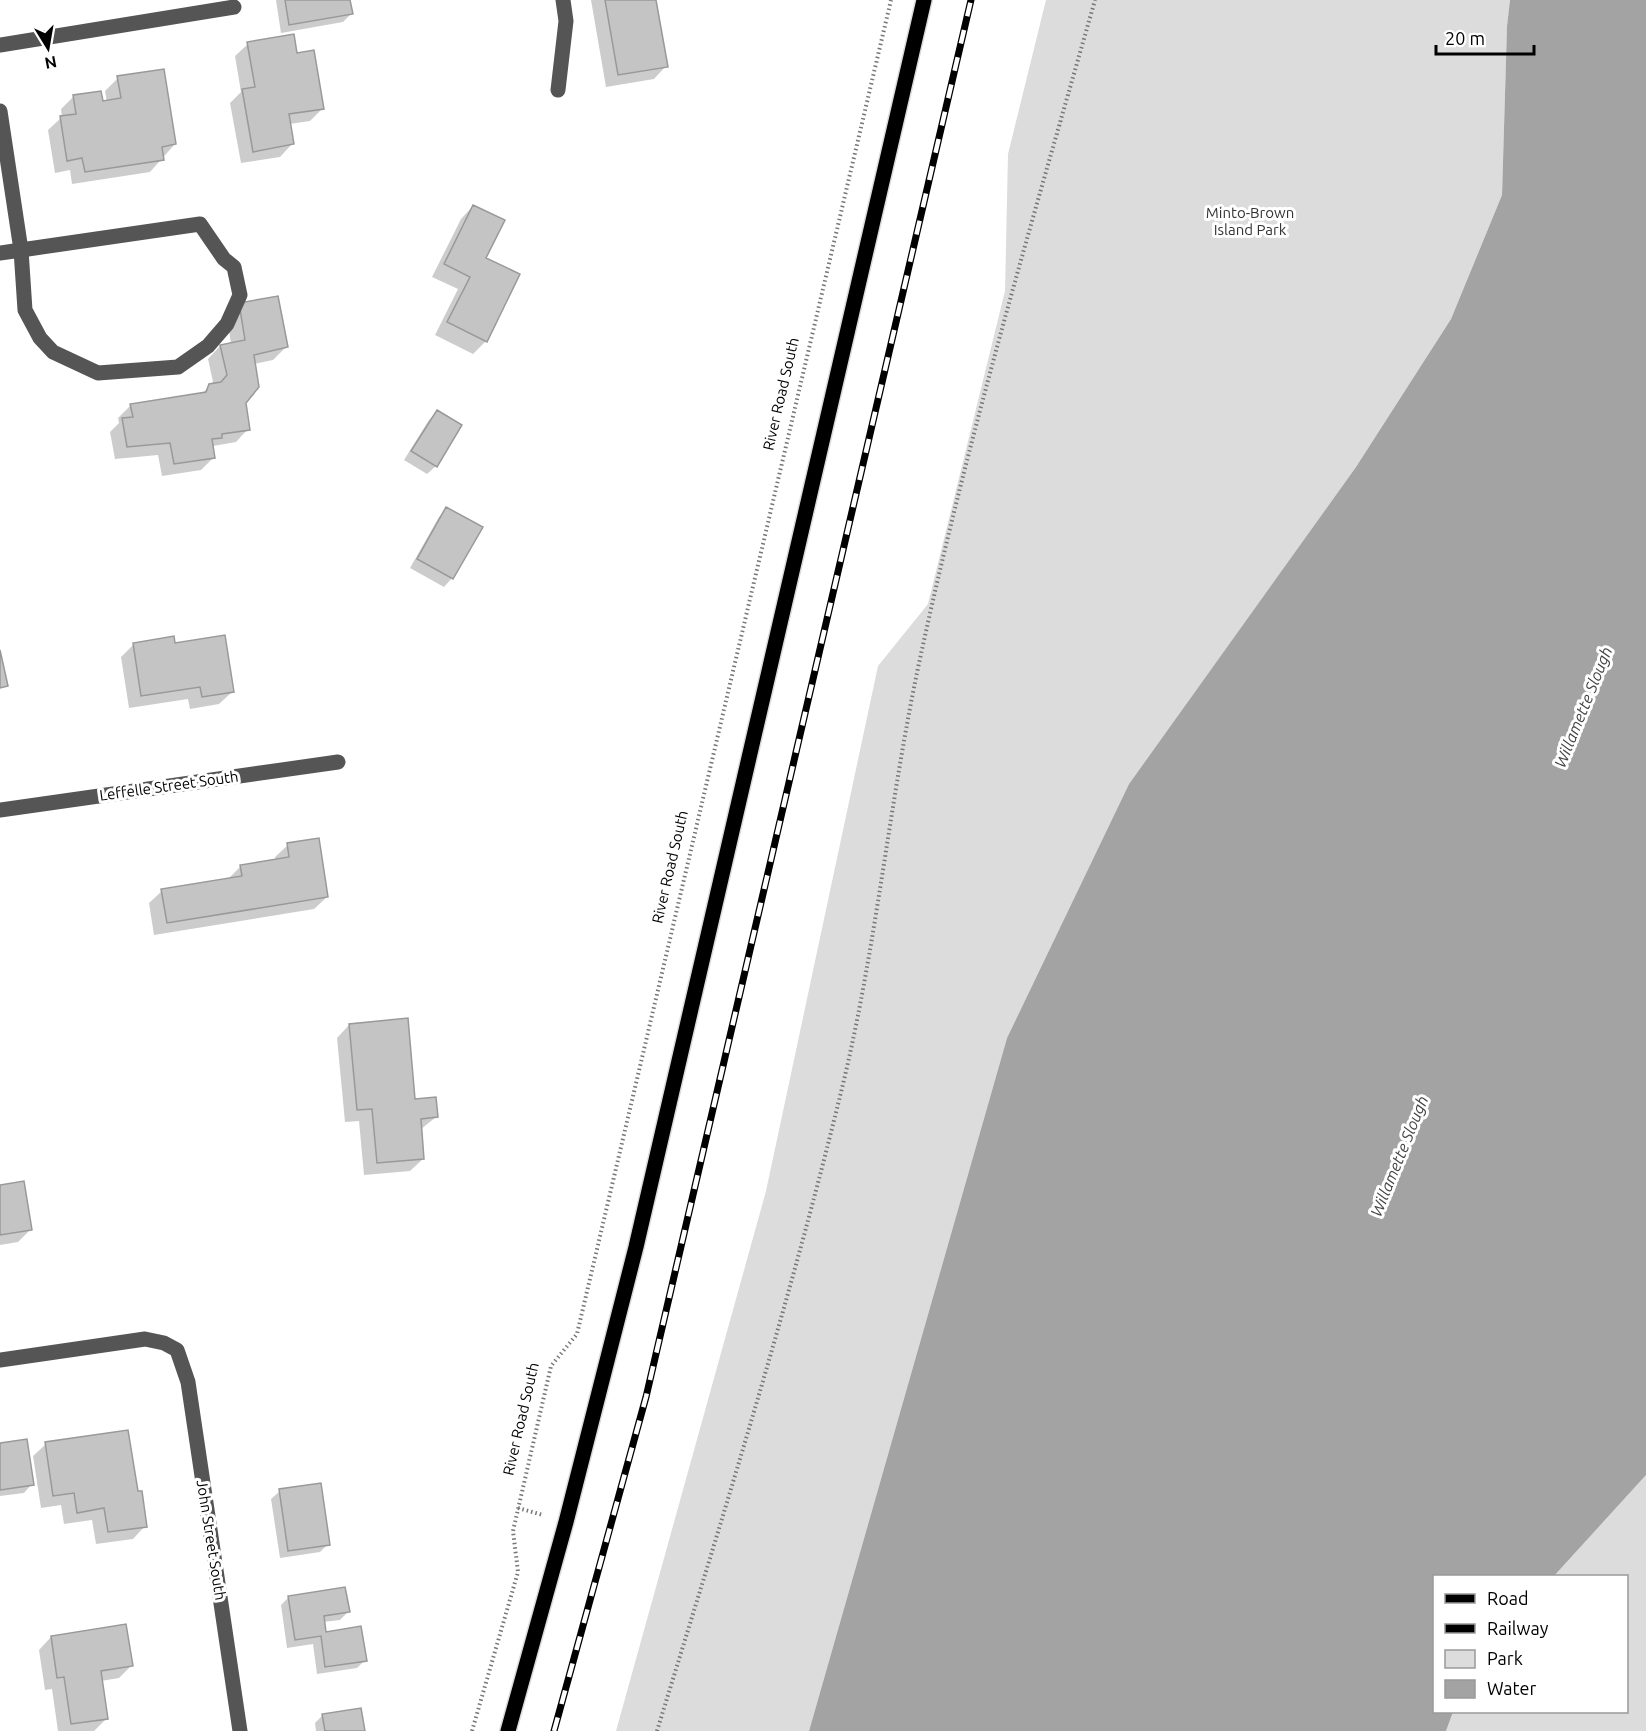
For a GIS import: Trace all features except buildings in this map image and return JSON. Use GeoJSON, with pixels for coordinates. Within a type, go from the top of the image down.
{"type":"FeatureCollection","features":[{"type":"Feature","properties":{"kind":"main road"},"geometry":{"type":"LineString","coordinates":[[508,1731],[564,1528],[636,1247],[924,0]]}},
{"type":"Feature","properties":{"kind":"street"},"geometry":{"type":"LineString","coordinates":[[558,90],[566,21],[563,0]]}},
{"type":"Feature","properties":{"kind":"street"},"geometry":{"type":"LineString","coordinates":[[0,45],[234,7]]}},
{"type":"Feature","properties":{"kind":"street"},"geometry":{"type":"LineString","coordinates":[[0,111],[21,250],[25,310],[40,338],[53,352],[98,373],[178,368],[208,346],[227,324],[240,295],[234,267],[224,259],[200,224],[21,250],[0,253]]}},
{"type":"Feature","properties":{"kind":"street","name":"Leffelle Street South"},"geometry":{"type":"LineString","coordinates":[[0,810],[338,762]]}},
{"type":"Feature","properties":{"kind":"street","name":"John Street South"},"geometry":{"type":"LineString","coordinates":[[0,1360],[146,1339],[164,1343],[177,1350],[188,1382],[240,1731]]}},
{"type":"Feature","properties":{"kind":"path","name":"River Road South"},"geometry":{"type":"LineString","coordinates":[[472,1731],[518,1572],[513,1531],[551,1366],[553,1360],[574,1340],[579,1322],[891,0]]}},
{"type":"Feature","properties":{"kind":"path"},"geometry":{"type":"LineString","coordinates":[[657,1731],[754,1420],[829,1142],[860,1000],[895,784],[942,559],[1015,283],[1095,0]]}},
{"type":"Feature","properties":{"kind":"green space","name":"Minto-Brown Island Park"},"geometry":{"type":"Polygon","coordinates":[[[1046,0],[1510,0],[1507,26],[1502,195],[1451,319],[1356,467],[1129,784],[1007,1038],[809,1731],[616,1731],[766,1191],[878,666],[928,604],[1005,291],[1008,154],[1046,0]]]}},
{"type":"Feature","properties":{"kind":"green space"},"geometry":{"type":"Polygon","coordinates":[[[1646,1475],[1646,1731],[1446,1731],[1453,1713],[1628,1713],[1628,1575],[1555,1575],[1646,1475]]]}},
{"type":"Feature","properties":{"kind":"water","name":"Willamette Slough"},"geometry":{"type":"Polygon","coordinates":[[[1510,0],[1646,0],[1646,1475],[1555,1575],[1433,1575],[1433,1713],[1453,1713],[1446,1731],[809,1731],[1007,1038],[1129,784],[1356,467],[1451,319],[1502,195],[1507,26],[1510,0]]]}},
{"type":"Feature","properties":{"kind":"railway"},"geometry":{"type":"LineString","coordinates":[[554,1731],[646,1397],[971,0]]}}]}
